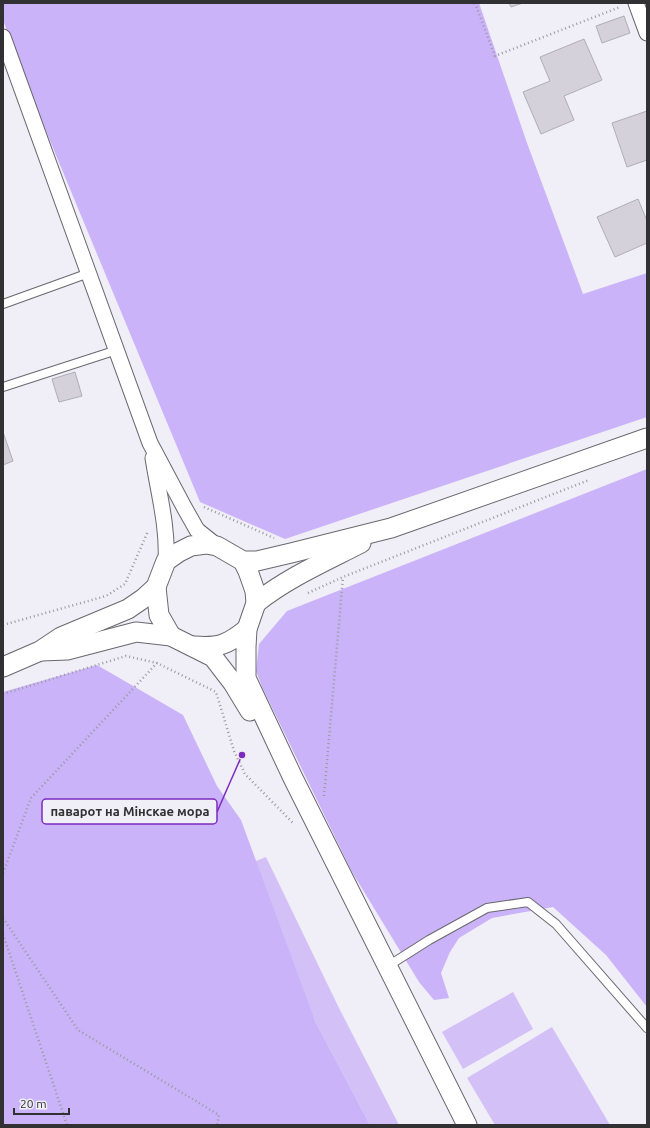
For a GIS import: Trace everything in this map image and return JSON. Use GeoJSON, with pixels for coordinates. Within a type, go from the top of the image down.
{"type":"FeatureCollection","features":[{"type":"Feature","properties":{"kind":"street"},"geometry":{"type":"LineString","coordinates":[[629,4],[647,33]]}},
{"type":"Feature","properties":{"kind":"street"},"geometry":{"type":"LineString","coordinates":[[3,37],[150,443],[198,530],[217,546],[242,561],[248,571],[255,591],[256,603],[247,629],[246,678],[293,778],[467,1125]]}},
{"type":"Feature","properties":{"kind":"street"},"geometry":{"type":"LineString","coordinates":[[242,561],[257,561],[391,528],[647,438]]}},
{"type":"Feature","properties":{"kind":"street"},"geometry":{"type":"LineString","coordinates":[[3,667],[40,651],[61,637],[128,609],[144,598],[156,587],[166,561],[167,548],[163,514],[150,443]]}},
{"type":"Feature","properties":{"kind":"street"},"geometry":{"type":"LineString","coordinates":[[256,603],[308,570],[391,528]]}},
{"type":"Feature","properties":{"kind":"street"},"geometry":{"type":"LineString","coordinates":[[166,561],[191,546],[206,544],[217,546]]}},
{"type":"Feature","properties":{"kind":"street"},"geometry":{"type":"LineString","coordinates":[[156,587],[159,616],[171,636]]}},
{"type":"Feature","properties":{"kind":"street"},"geometry":{"type":"LineString","coordinates":[[191,646],[211,647],[227,644],[247,629]]}},
{"type":"Feature","properties":{"kind":"street"},"geometry":{"type":"LineString","coordinates":[[40,651],[67,650],[136,632],[171,636],[213,657],[233,683],[293,778]]}},
{"type":"Feature","properties":{"kind":"lane"},"geometry":{"type":"LineString","coordinates":[[3,304],[89,273]]}},
{"type":"Feature","properties":{"kind":"lane"},"geometry":{"type":"LineString","coordinates":[[3,387],[117,350]]}},
{"type":"Feature","properties":{"kind":"lane"},"geometry":{"type":"LineString","coordinates":[[388,966],[429,940],[486,908],[528,902],[556,924],[647,1028]]}},
{"type":"Feature","properties":{"kind":"path"},"geometry":{"type":"LineString","coordinates":[[475,3],[495,56],[629,4]]}},
{"type":"Feature","properties":{"kind":"path"},"geometry":{"type":"LineString","coordinates":[[306,594],[343,577],[595,478]]}},
{"type":"Feature","properties":{"kind":"path"},"geometry":{"type":"LineString","coordinates":[[201,506],[280,540]]}},
{"type":"Feature","properties":{"kind":"path"},"geometry":{"type":"LineString","coordinates":[[3,625],[106,596],[125,584],[150,526]]}},
{"type":"Feature","properties":{"kind":"path"},"geometry":{"type":"LineString","coordinates":[[323,801],[343,577]]}},
{"type":"Feature","properties":{"kind":"path"},"geometry":{"type":"LineString","coordinates":[[3,694],[126,656],[157,662],[216,692],[234,751],[245,774],[296,827]]}},
{"type":"Feature","properties":{"kind":"path"},"geometry":{"type":"LineString","coordinates":[[3,874],[32,798],[157,662]]}},
{"type":"Feature","properties":{"kind":"path"},"geometry":{"type":"LineString","coordinates":[[3,918],[78,1030],[219,1115],[217,1125]]}},
{"type":"Feature","properties":{"kind":"path"},"geometry":{"type":"LineString","coordinates":[[3,934],[67,1125]]}},
{"type":"Feature","properties":{"kind":"shaded area"},"geometry":{"type":"Polygon","coordinates":[[[3,3],[479,3],[527,143],[583,294],[647,273],[647,417],[285,539],[200,502],[31,95],[3,20],[3,3]]]}},
{"type":"Feature","properties":{"kind":"shaded area"},"geometry":{"type":"Polygon","coordinates":[[[647,469],[647,1007],[606,955],[553,907],[492,918],[459,938],[450,952],[441,973],[449,998],[434,1000],[419,982],[352,872],[262,687],[256,671],[259,644],[287,611],[647,469]]]}},
{"type":"Feature","properties":{"kind":"shaded area"},"geometry":{"type":"Polygon","coordinates":[[[97,665],[183,715],[217,786],[241,820],[315,1021],[370,1125],[3,1125],[3,692],[97,665]]]}},
{"type":"Feature","properties":{"kind":"shaded area"},"geometry":{"type":"Polygon","coordinates":[[[266,857],[338,1006],[399,1125],[370,1125],[315,1021],[243,866],[266,857]]]}},
{"type":"Feature","properties":{"kind":"shaded area"},"geometry":{"type":"Polygon","coordinates":[[[513,992],[533,1029],[463,1069],[442,1032],[513,992]]]}},
{"type":"Feature","properties":{"kind":"shaded area"},"geometry":{"type":"Polygon","coordinates":[[[552,1027],[610,1125],[495,1125],[467,1078],[552,1027]]]}},
{"type":"Feature","properties":{"kind":"building"},"geometry":{"type":"Polygon","coordinates":[[[509,3],[523,3],[511,7],[509,3]]]}},
{"type":"Feature","properties":{"kind":"building"},"geometry":{"type":"Polygon","coordinates":[[[624,16],[630,33],[602,43],[596,26],[624,16]]]}},
{"type":"Feature","properties":{"kind":"building"},"geometry":{"type":"Polygon","coordinates":[[[584,39],[602,80],[564,96],[574,120],[541,134],[523,92],[550,81],[540,57],[584,39]]]}},
{"type":"Feature","properties":{"kind":"building"},"geometry":{"type":"Polygon","coordinates":[[[647,111],[647,160],[627,167],[612,123],[647,111]]]}},
{"type":"Feature","properties":{"kind":"building"},"geometry":{"type":"Polygon","coordinates":[[[638,199],[647,221],[647,243],[615,257],[597,217],[638,199]]]}},
{"type":"Feature","properties":{"kind":"building"},"geometry":{"type":"Polygon","coordinates":[[[75,372],[82,396],[59,402],[52,379],[75,372]]]}},
{"type":"Feature","properties":{"kind":"building"},"geometry":{"type":"Polygon","coordinates":[[[3,432],[13,461],[3,465],[3,432]]]}},
{"type":"Feature","properties":{"kind":"place","name":"паварот на Мінскае мора"},"geometry":{"type":"Point","coordinates":[242,755]}}]}
